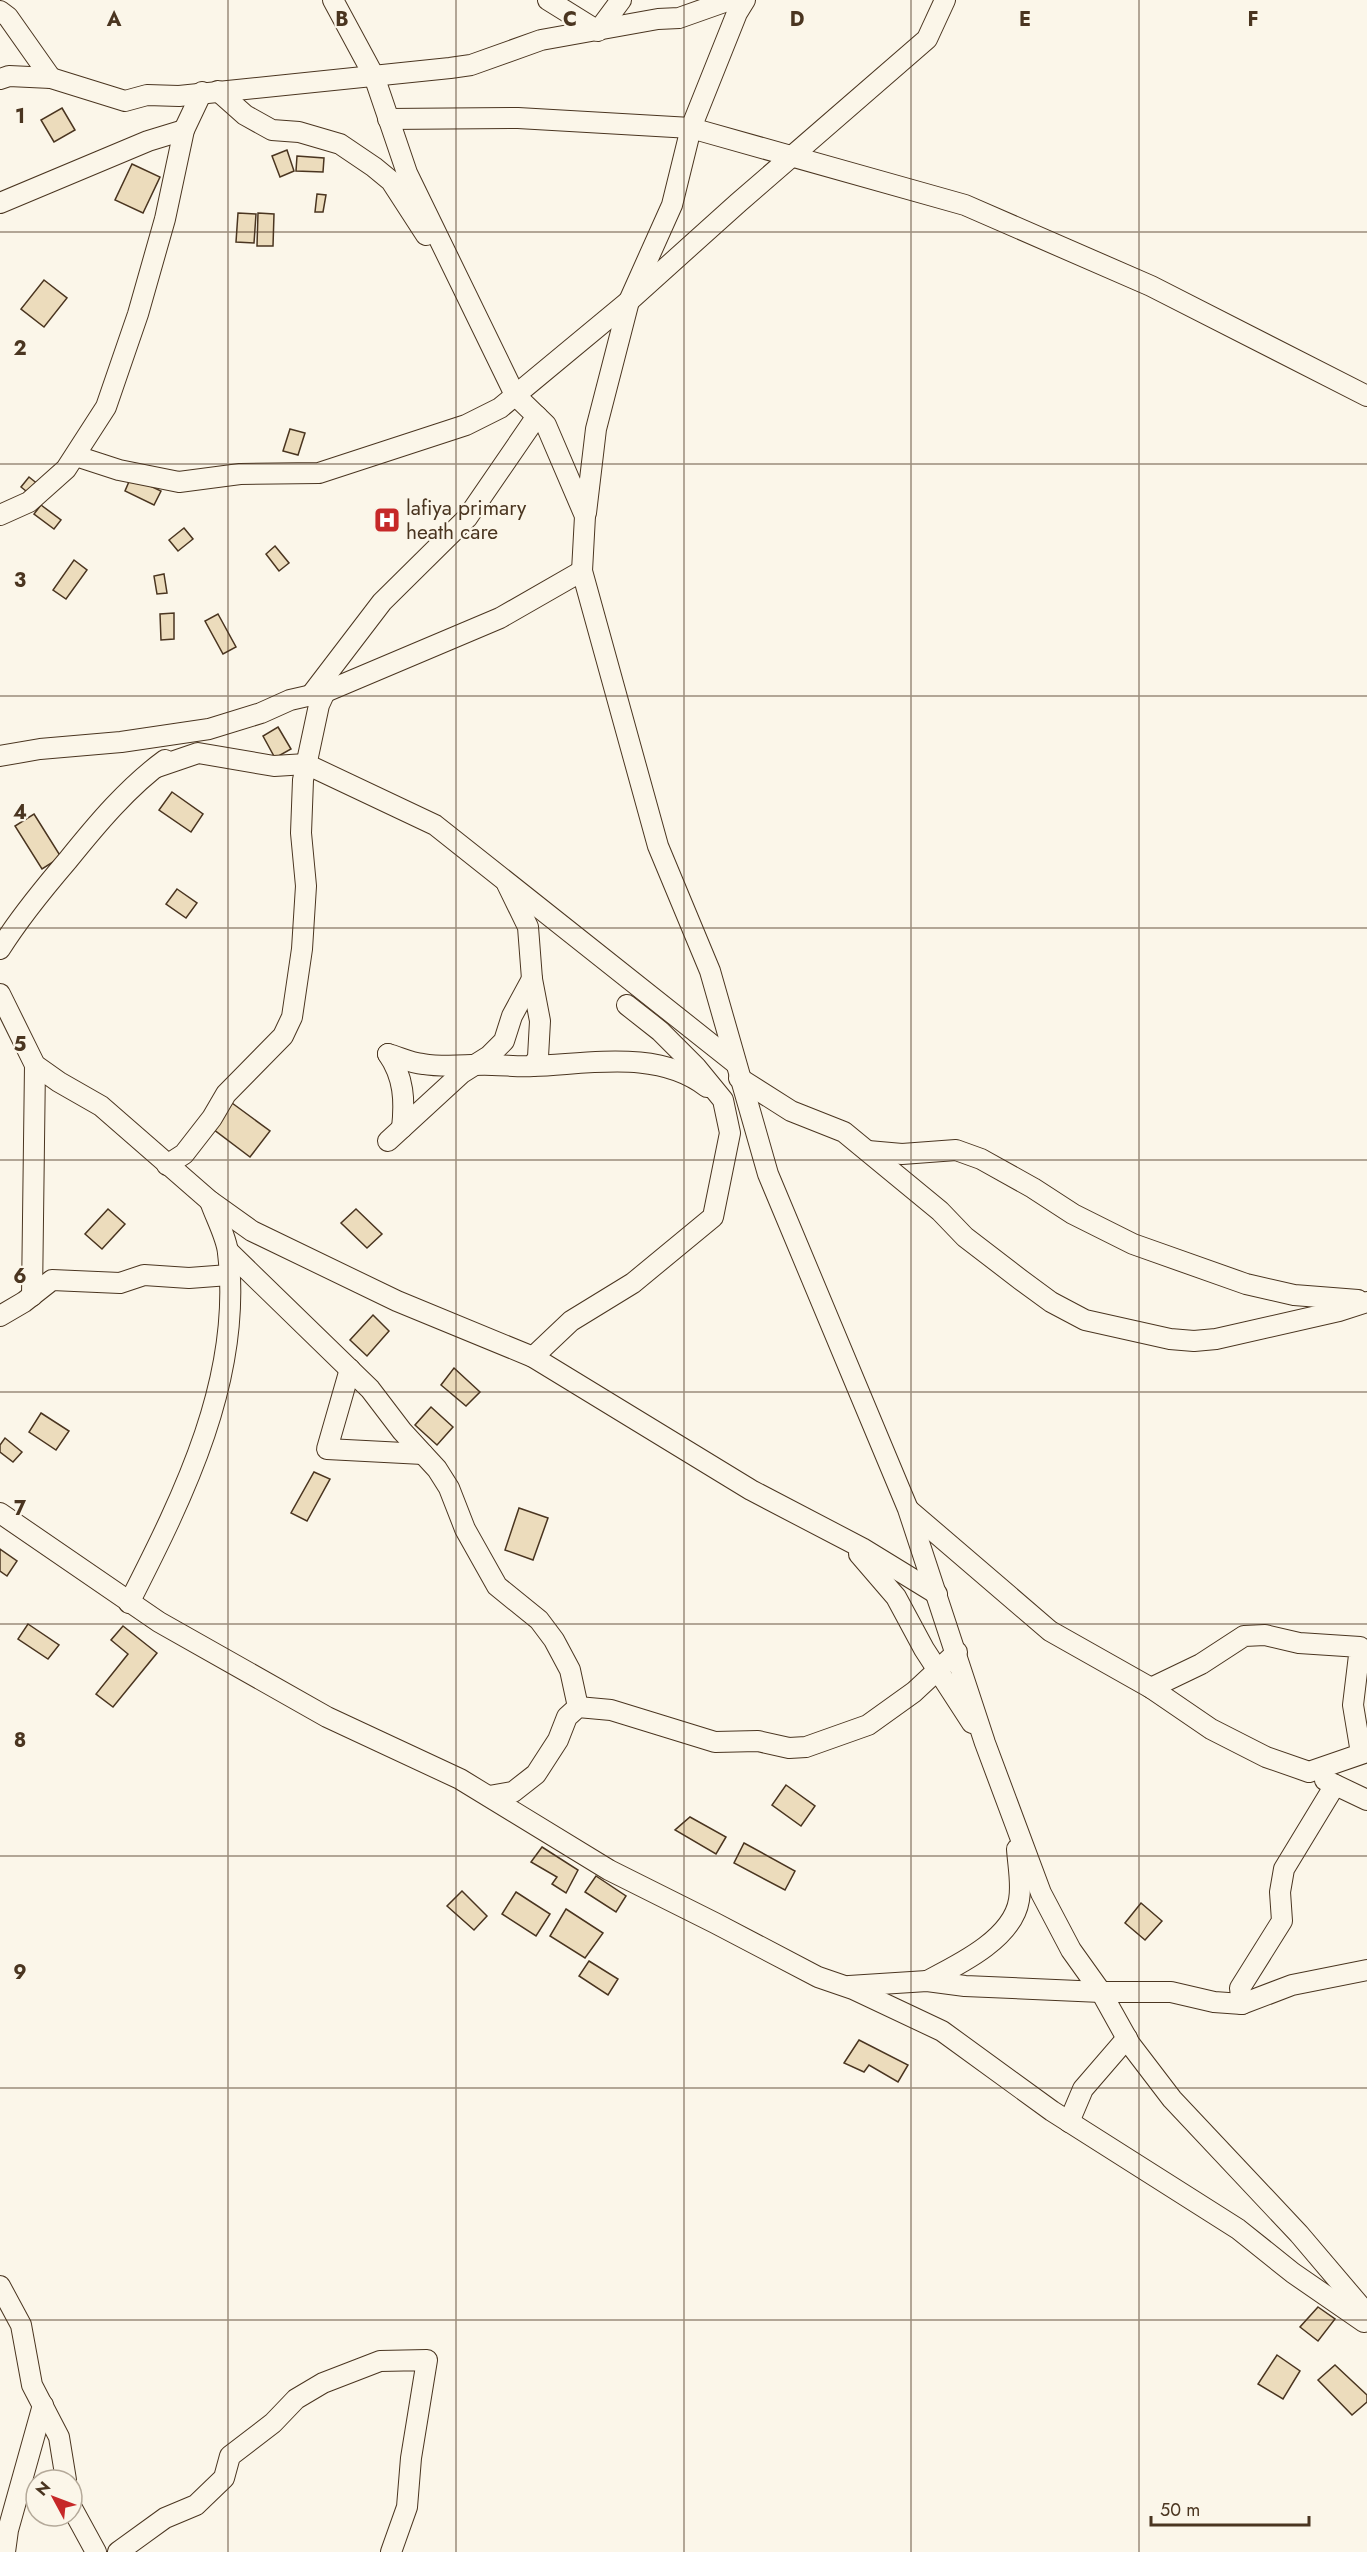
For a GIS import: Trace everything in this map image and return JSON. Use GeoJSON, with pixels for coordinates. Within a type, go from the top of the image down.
{"type":"FeatureCollection","features":[{"type":"Feature","properties":{"kind":"street"},"geometry":{"type":"LineString","coordinates":[[333,0],[374,76],[407,173],[515,395],[546,425],[585,516]]}},
{"type":"Feature","properties":{"kind":"street"},"geometry":{"type":"LineString","coordinates":[[548,0],[598,31]]}},
{"type":"Feature","properties":{"kind":"street"},"geometry":{"type":"LineString","coordinates":[[598,31],[621,0]]}},
{"type":"Feature","properties":{"kind":"street"},"geometry":{"type":"LineString","coordinates":[[0,79],[9,76],[51,78],[125,101],[147,95],[179,96],[374,76],[471,65],[541,40],[658,19],[679,18],[730,0]]}},
{"type":"Feature","properties":{"kind":"street"},"geometry":{"type":"LineString","coordinates":[[745,0],[737,14],[692,128],[672,205],[629,301],[596,429],[585,516],[582,571],[658,846],[710,970],[768,1174],[908,1509],[957,1652],[985,1743],[1016,1831],[1046,1903],[1071,1950],[1101,1992],[1127,2038],[1173,2099],[1363,2305]]}},
{"type":"Feature","properties":{"kind":"street"},"geometry":{"type":"LineString","coordinates":[[76,456],[119,470],[179,482],[240,474],[319,473],[466,425],[500,408],[629,301],[927,39],[945,0]]}},
{"type":"Feature","properties":{"kind":"street"},"geometry":{"type":"LineString","coordinates":[[0,11],[8,17],[51,78]]}},
{"type":"Feature","properties":{"kind":"street"},"geometry":{"type":"LineString","coordinates":[[0,515],[29,502],[51,485],[76,456],[106,406],[138,314],[165,219],[184,130],[210,92]]}},
{"type":"Feature","properties":{"kind":"street"},"geometry":{"type":"LineString","coordinates":[[210,92],[272,130],[299,132],[340,144],[374,167],[391,181],[460,280]]}},
{"type":"Feature","properties":{"kind":"street"},"geometry":{"type":"LineString","coordinates":[[388,119],[518,118],[692,128],[965,205],[1151,286],[1367,396]]}},
{"type":"Feature","properties":{"kind":"street"},"geometry":{"type":"LineString","coordinates":[[0,203],[148,141],[184,130]]}},
{"type":"Feature","properties":{"kind":"street"},"geometry":{"type":"LineString","coordinates":[[167,1165],[184,1154],[219,1108],[225,1094],[283,1036],[292,1017],[302,949],[306,886],[301,825],[303,780],[319,705],[318,694],[382,602],[467,518],[537,416]]}},
{"type":"Feature","properties":{"kind":"street"},"geometry":{"type":"LineString","coordinates":[[0,756],[40,749],[121,742],[209,729],[261,713],[290,700],[318,694],[500,618],[582,571]]}},
{"type":"Feature","properties":{"kind":"street"},"geometry":{"type":"LineString","coordinates":[[0,949],[14,927],[108,812],[156,767],[209,729]]}},
{"type":"Feature","properties":{"kind":"street"},"geometry":{"type":"LineString","coordinates":[[156,767],[198,753],[274,766],[306,764],[435,825],[737,1071],[791,1111],[844,1132],[940,1211],[965,1237],[1051,1302],[1086,1320],[1170,1339],[1194,1341],[1216,1339],[1339,1311],[1367,1301]]}},
{"type":"Feature","properties":{"kind":"street"},"geometry":{"type":"LineString","coordinates":[[504,880],[528,927],[532,979],[540,1021],[538,1057],[533,1066]]}},
{"type":"Feature","properties":{"kind":"street"},"geometry":{"type":"LineString","coordinates":[[532,979],[512,1016],[504,1041],[489,1056],[475,1066],[462,1073],[395,1135],[404,1114],[401,1077],[388,1054],[421,1064],[475,1066],[533,1066],[608,1061],[646,1064],[677,1072],[698,1081],[723,1100]]}},
{"type":"Feature","properties":{"kind":"street"},"geometry":{"type":"LineString","coordinates":[[0,994],[35,1065],[32,1296]]}},
{"type":"Feature","properties":{"kind":"street"},"geometry":{"type":"LineString","coordinates":[[534,1358],[571,1321],[633,1283],[713,1217],[730,1133],[723,1100],[696,1067],[660,1031],[627,1005]]}},
{"type":"Feature","properties":{"kind":"street"},"geometry":{"type":"LineString","coordinates":[[35,1065],[101,1106],[210,1201],[252,1231],[315,1263],[397,1300],[534,1358],[751,1490],[862,1548],[937,1594]]}},
{"type":"Feature","properties":{"kind":"street"},"geometry":{"type":"LineString","coordinates":[[868,1150],[902,1154],[956,1150],[981,1159],[1073,1214],[1133,1244],[1246,1284],[1294,1295],[1367,1301]]}},
{"type":"Feature","properties":{"kind":"street"},"geometry":{"type":"LineString","coordinates":[[129,1603],[172,1519],[201,1447],[219,1384],[226,1347],[232,1291],[228,1251],[210,1201]]}},
{"type":"Feature","properties":{"kind":"street"},"geometry":{"type":"LineString","coordinates":[[228,1251],[370,1389],[437,1469],[449,1488],[465,1529],[497,1586],[539,1620],[554,1640],[570,1670],[578,1707]]}},
{"type":"Feature","properties":{"kind":"street"},"geometry":{"type":"LineString","coordinates":[[0,1316],[52,1280],[120,1283],[144,1275],[189,1278],[229,1275]]}},
{"type":"Feature","properties":{"kind":"street"},"geometry":{"type":"LineString","coordinates":[[350,1369],[327,1449],[423,1454]]}},
{"type":"Feature","properties":{"kind":"street"},"geometry":{"type":"LineString","coordinates":[[908,1509],[1050,1631],[1151,1688],[1211,1729],[1266,1757],[1309,1772],[1367,1800]]}},
{"type":"Feature","properties":{"kind":"street"},"geometry":{"type":"LineString","coordinates":[[0,1514],[129,1603],[327,1717],[460,1779],[609,1870],[818,1977],[844,1986],[942,2031],[1069,2122],[1238,2229],[1293,2273],[1367,2324]]}},
{"type":"Feature","properties":{"kind":"street"},"geometry":{"type":"LineString","coordinates":[[834,1533],[867,1561],[896,1597],[938,1672],[985,1743]]}},
{"type":"Feature","properties":{"kind":"street"},"geometry":{"type":"LineString","coordinates":[[1151,1688],[1201,1664],[1244,1636],[1265,1635],[1299,1643],[1360,1647],[1353,1705],[1364,1753],[1309,1772]]}},
{"type":"Feature","properties":{"kind":"street"},"geometry":{"type":"LineString","coordinates":[[489,1796],[513,1792],[536,1774],[558,1740],[567,1716],[578,1707],[611,1710],[714,1742],[758,1741],[789,1748],[806,1747],[868,1725],[914,1692],[957,1652]]}},
{"type":"Feature","properties":{"kind":"street"},"geometry":{"type":"LineString","coordinates":[[1242,2004],[1240,1988],[1282,1921],[1280,1892],[1284,1869],[1335,1785]]}},
{"type":"Feature","properties":{"kind":"street"},"geometry":{"type":"LineString","coordinates":[[927,1981],[959,1965],[992,1942],[1011,1919],[1019,1901],[1016,1831]]}},
{"type":"Feature","properties":{"kind":"street"},"geometry":{"type":"LineString","coordinates":[[844,1986],[927,1981],[965,1986],[1101,1992],[1171,1992],[1214,2002],[1242,2004],[1292,1985],[1367,1970]]}},
{"type":"Feature","properties":{"kind":"street"},"geometry":{"type":"LineString","coordinates":[[1069,2122],[1083,2090],[1127,2038]]}},
{"type":"Feature","properties":{"kind":"street"},"geometry":{"type":"LineString","coordinates":[[0,2286],[21,2325],[32,2385],[59,2437],[64,2468]]}},
{"type":"Feature","properties":{"kind":"street"},"geometry":{"type":"LineString","coordinates":[[118,2552],[165,2518],[196,2505],[224,2478],[230,2456],[273,2423],[296,2399],[323,2383],[380,2361],[426,2360],[411,2458],[407,2507],[391,2552]]}},
{"type":"Feature","properties":{"kind":"street"},"geometry":{"type":"LineString","coordinates":[[5,2552],[8,2530],[43,2405]]}},
{"type":"Feature","properties":{"kind":"street"},"geometry":{"type":"LineString","coordinates":[[83,2528],[96,2552]]}},
{"type":"Feature","properties":{"kind":"building"},"geometry":{"type":"Polygon","coordinates":[[[62,108],[75,130],[54,142],[41,120],[62,108]]]}},
{"type":"Feature","properties":{"kind":"building"},"geometry":{"type":"Polygon","coordinates":[[[287,150],[294,171],[280,177],[272,156],[287,150]]]}},
{"type":"Feature","properties":{"kind":"building"},"geometry":{"type":"Polygon","coordinates":[[[297,156],[324,158],[323,172],[296,171],[297,156]]]}},
{"type":"Feature","properties":{"kind":"building"},"geometry":{"type":"Polygon","coordinates":[[[132,164],[160,177],[143,213],[115,200],[132,164]]]}},
{"type":"Feature","properties":{"kind":"building"},"geometry":{"type":"Polygon","coordinates":[[[317,194],[326,195],[323,212],[315,212],[317,194]]]}},
{"type":"Feature","properties":{"kind":"building"},"geometry":{"type":"Polygon","coordinates":[[[238,213],[256,214],[254,243],[236,242],[238,213]]]}},
{"type":"Feature","properties":{"kind":"building"},"geometry":{"type":"Polygon","coordinates":[[[258,213],[274,214],[273,246],[257,246],[258,213]]]}},
{"type":"Feature","properties":{"kind":"building"},"geometry":{"type":"Polygon","coordinates":[[[44,280],[67,298],[44,327],[21,309],[44,280]]]}},
{"type":"Feature","properties":{"kind":"building"},"geometry":{"type":"Polygon","coordinates":[[[290,429],[305,433],[298,455],[283,451],[290,429]]]}},
{"type":"Feature","properties":{"kind":"building"},"geometry":{"type":"Polygon","coordinates":[[[29,477],[39,485],[31,495],[21,487],[29,477]]]}},
{"type":"Feature","properties":{"kind":"building"},"geometry":{"type":"Polygon","coordinates":[[[131,477],[161,491],[154,505],[125,491],[131,477]]]}},
{"type":"Feature","properties":{"kind":"building"},"geometry":{"type":"Polygon","coordinates":[[[41,505],[61,520],[54,529],[34,514],[41,505]]]}},
{"type":"Feature","properties":{"kind":"building"},"geometry":{"type":"Polygon","coordinates":[[[184,528],[193,539],[178,551],[169,540],[184,528]]]}},
{"type":"Feature","properties":{"kind":"building"},"geometry":{"type":"Polygon","coordinates":[[[275,546],[289,563],[279,571],[266,554],[275,546]]]}},
{"type":"Feature","properties":{"kind":"building"},"geometry":{"type":"Polygon","coordinates":[[[74,560],[87,570],[66,599],[53,590],[74,560]]]}},
{"type":"Feature","properties":{"kind":"building"},"geometry":{"type":"Polygon","coordinates":[[[164,574],[167,593],[157,594],[154,576],[164,574]]]}},
{"type":"Feature","properties":{"kind":"building"},"geometry":{"type":"Polygon","coordinates":[[[174,613],[174,639],[161,640],[160,614],[174,613]]]}},
{"type":"Feature","properties":{"kind":"building"},"geometry":{"type":"Polygon","coordinates":[[[218,614],[236,647],[223,654],[205,621],[218,614]]]}},
{"type":"Feature","properties":{"kind":"building"},"geometry":{"type":"Polygon","coordinates":[[[278,727],[291,749],[275,758],[263,736],[278,727]]]}},
{"type":"Feature","properties":{"kind":"building"},"geometry":{"type":"Polygon","coordinates":[[[172,792],[203,814],[191,832],[159,810],[172,792]]]}},
{"type":"Feature","properties":{"kind":"building"},"geometry":{"type":"Polygon","coordinates":[[[34,814],[61,857],[42,869],[15,826],[34,814]]]}},
{"type":"Feature","properties":{"kind":"building"},"geometry":{"type":"Polygon","coordinates":[[[177,889],[197,903],[186,918],[166,904],[177,889]]]}},
{"type":"Feature","properties":{"kind":"building"},"geometry":{"type":"Polygon","coordinates":[[[232,1103],[270,1131],[250,1157],[213,1129],[232,1103]]]}},
{"type":"Feature","properties":{"kind":"building"},"geometry":{"type":"Polygon","coordinates":[[[108,1209],[125,1224],[102,1249],[85,1234],[108,1209]]]}},
{"type":"Feature","properties":{"kind":"building"},"geometry":{"type":"Polygon","coordinates":[[[356,1209],[382,1234],[367,1248],[341,1223],[356,1209]]]}},
{"type":"Feature","properties":{"kind":"building"},"geometry":{"type":"Polygon","coordinates":[[[373,1315],[389,1331],[367,1356],[350,1340],[373,1315]]]}},
{"type":"Feature","properties":{"kind":"building"},"geometry":{"type":"Polygon","coordinates":[[[454,1368],[480,1392],[466,1406],[441,1385],[454,1368]]]}},
{"type":"Feature","properties":{"kind":"building"},"geometry":{"type":"Polygon","coordinates":[[[431,1407],[453,1427],[437,1445],[415,1425],[431,1407]]]}},
{"type":"Feature","properties":{"kind":"building"},"geometry":{"type":"Polygon","coordinates":[[[41,1413],[69,1431],[56,1450],[29,1432],[41,1413]]]}},
{"type":"Feature","properties":{"kind":"building"},"geometry":{"type":"Polygon","coordinates":[[[5,1438],[22,1452],[13,1462],[0,1452],[0,1445],[5,1438]]]}},
{"type":"Feature","properties":{"kind":"building"},"geometry":{"type":"Polygon","coordinates":[[[314,1472],[330,1479],[307,1521],[291,1513],[314,1472]]]}},
{"type":"Feature","properties":{"kind":"building"},"geometry":{"type":"Polygon","coordinates":[[[519,1508],[548,1518],[533,1560],[505,1550],[519,1508]]]}},
{"type":"Feature","properties":{"kind":"building"},"geometry":{"type":"Polygon","coordinates":[[[0,1549],[17,1561],[7,1576],[0,1571],[0,1549]]]}},
{"type":"Feature","properties":{"kind":"building"},"geometry":{"type":"Polygon","coordinates":[[[28,1624],[59,1645],[48,1659],[18,1639],[28,1624]]]}},
{"type":"Feature","properties":{"kind":"building"},"geometry":{"type":"Polygon","coordinates":[[[123,1626],[157,1653],[113,1707],[96,1694],[128,1654],[111,1640],[123,1626]]]}},
{"type":"Feature","properties":{"kind":"building"},"geometry":{"type":"Polygon","coordinates":[[[786,1785],[815,1806],[801,1826],[772,1805],[786,1785]]]}},
{"type":"Feature","properties":{"kind":"building"},"geometry":{"type":"Polygon","coordinates":[[[690,1817],[726,1837],[716,1854],[675,1830],[690,1817]]]}},
{"type":"Feature","properties":{"kind":"building"},"geometry":{"type":"Polygon","coordinates":[[[744,1843],[795,1871],[785,1890],[734,1863],[744,1843]]]}},
{"type":"Feature","properties":{"kind":"building"},"geometry":{"type":"Polygon","coordinates":[[[542,1847],[578,1870],[566,1893],[552,1884],[557,1877],[531,1862],[542,1847]]]}},
{"type":"Feature","properties":{"kind":"building"},"geometry":{"type":"Polygon","coordinates":[[[596,1876],[626,1896],[616,1912],[585,1892],[596,1876]]]}},
{"type":"Feature","properties":{"kind":"building"},"geometry":{"type":"Polygon","coordinates":[[[462,1891],[487,1916],[474,1930],[447,1906],[462,1891]]]}},
{"type":"Feature","properties":{"kind":"building"},"geometry":{"type":"Polygon","coordinates":[[[516,1892],[550,1914],[536,1936],[502,1914],[516,1892]]]}},
{"type":"Feature","properties":{"kind":"building"},"geometry":{"type":"Polygon","coordinates":[[[1141,1903],[1162,1921],[1145,1940],[1125,1923],[1141,1903]]]}},
{"type":"Feature","properties":{"kind":"building"},"geometry":{"type":"Polygon","coordinates":[[[566,1909],[603,1933],[585,1958],[550,1936],[566,1909]]]}},
{"type":"Feature","properties":{"kind":"building"},"geometry":{"type":"Polygon","coordinates":[[[589,1961],[618,1979],[608,1995],[579,1976],[589,1961]]]}},
{"type":"Feature","properties":{"kind":"building"},"geometry":{"type":"Polygon","coordinates":[[[859,2040],[908,2065],[898,2082],[869,2065],[864,2072],[844,2063],[859,2040]]]}},
{"type":"Feature","properties":{"kind":"building"},"geometry":{"type":"Polygon","coordinates":[[[1318,2307],[1335,2319],[1318,2341],[1300,2327],[1318,2307]]]}},
{"type":"Feature","properties":{"kind":"building"},"geometry":{"type":"Polygon","coordinates":[[[1277,2355],[1300,2371],[1283,2399],[1258,2384],[1277,2355]]]}},
{"type":"Feature","properties":{"kind":"building"},"geometry":{"type":"Polygon","coordinates":[[[1335,2365],[1367,2395],[1367,2402],[1352,2415],[1318,2380],[1335,2365]]]}},
{"type":"Feature","properties":{"kind":"place","name":"lafiya primary heath care"},"geometry":{"type":"Point","coordinates":[387,520]}}]}
